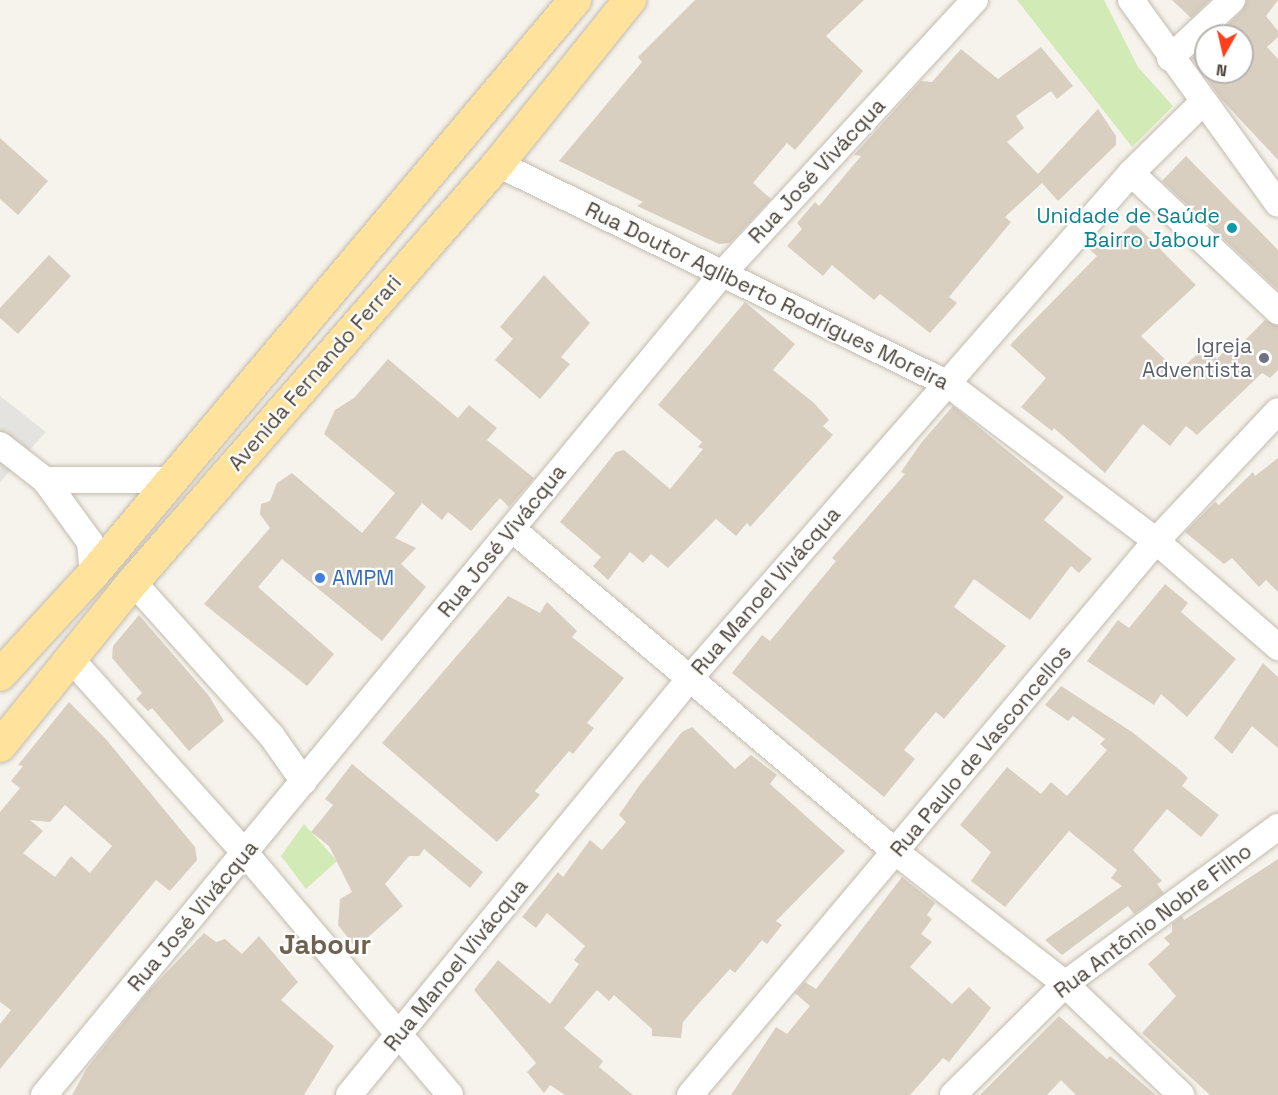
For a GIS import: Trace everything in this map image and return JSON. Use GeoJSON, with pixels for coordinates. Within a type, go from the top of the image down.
{"type":"FeatureCollection","features":[{"type":"Feature","properties":{"kind":"main road","name":"Avenida Fernando Ferrari"},"geometry":{"type":"LineString","coordinates":[[0,675],[93,574],[575,0]]}},
{"type":"Feature","properties":{"kind":"main road","name":"Avenida Fernando Ferrari"},"geometry":{"type":"LineString","coordinates":[[0,746],[133,582],[498,164],[630,0]]}},
{"type":"Feature","properties":{"kind":"main road"},"geometry":{"type":"LineString","coordinates":[[426,177],[498,164]]}},
{"type":"Feature","properties":{"kind":"main road"},"geometry":{"type":"LineString","coordinates":[[71,659],[71,636],[93,574]]}},
{"type":"Feature","properties":{"kind":"street","name":"Rua José Vivácqua"},"geometry":{"type":"LineString","coordinates":[[44,1095],[722,274],[975,0]]}},
{"type":"Feature","properties":{"kind":"street"},"geometry":{"type":"LineString","coordinates":[[1131,0],[1202,103],[1278,204]]}},
{"type":"Feature","properties":{"kind":"street"},"geometry":{"type":"LineString","coordinates":[[1170,58],[1232,0]]}},
{"type":"Feature","properties":{"kind":"street","name":"Rua Manoel Vivácqua"},"geometry":{"type":"LineString","coordinates":[[349,1095],[691,677],[1131,173],[1202,103]]}},
{"type":"Feature","properties":{"kind":"street","name":"Rua Doutor Agliberto Rodrigues Moreira"},"geometry":{"type":"LineString","coordinates":[[498,164],[948,384],[1156,541],[1278,647]]}},
{"type":"Feature","properties":{"kind":"street"},"geometry":{"type":"LineString","coordinates":[[1131,173],[1278,311]]}},
{"type":"Feature","properties":{"kind":"street","name":"Rua Paulo de Vasconcellos"},"geometry":{"type":"LineString","coordinates":[[690,1095],[897,853],[1156,541],[1278,411]]}},
{"type":"Feature","properties":{"kind":"street"},"geometry":{"type":"LineString","coordinates":[[0,445],[45,480],[90,542],[93,574]]}},
{"type":"Feature","properties":{"kind":"street"},"geometry":{"type":"LineString","coordinates":[[45,480],[172,480]]}},
{"type":"Feature","properties":{"kind":"street"},"geometry":{"type":"LineString","coordinates":[[513,529],[897,853],[1065,984],[1181,1095]]}},
{"type":"Feature","properties":{"kind":"street"},"geometry":{"type":"LineString","coordinates":[[133,582],[272,735],[304,782]]}},
{"type":"Feature","properties":{"kind":"street"},"geometry":{"type":"LineString","coordinates":[[71,659],[245,853],[450,1095]]}},
{"type":"Feature","properties":{"kind":"street","name":"Rua Antônio Nobre Filho"},"geometry":{"type":"LineString","coordinates":[[953,1095],[1065,984],[1278,827]]}},
{"type":"Feature","properties":{"kind":"green space"},"geometry":{"type":"Polygon","coordinates":[[[1017,0],[1104,0],[1138,67],[1173,106],[1132,147],[1017,0]]]}},
{"type":"Feature","properties":{"kind":"green space"},"geometry":{"type":"Polygon","coordinates":[[[304,824],[337,861],[306,889],[281,856],[304,824]]]}},
{"type":"Feature","properties":{"kind":"shaded area"},"geometry":{"type":"Polygon","coordinates":[[[0,396],[46,432],[0,482],[0,396]]]}},
{"type":"Feature","properties":{"kind":"building"},"geometry":{"type":"Polygon","coordinates":[[[695,0],[864,0],[826,36],[863,71],[795,150],[787,143],[753,183],[771,199],[730,243],[719,244],[637,206],[643,202],[559,161],[642,62],[638,57],[695,0]]]}},
{"type":"Feature","properties":{"kind":"building"},"geometry":{"type":"Polygon","coordinates":[[[1172,0],[1210,0],[1191,18],[1172,0]]]}},
{"type":"Feature","properties":{"kind":"building"},"geometry":{"type":"Polygon","coordinates":[[[1247,0],[1278,0],[1266,16],[1278,31],[1278,37],[1267,47],[1278,59],[1278,160],[1221,99],[1210,84],[1254,84],[1254,24],[1228,24],[1242,11],[1247,0]]]}},
{"type":"Feature","properties":{"kind":"building"},"geometry":{"type":"Polygon","coordinates":[[[1041,47],[1073,86],[1057,99],[1051,91],[1016,116],[1024,128],[1007,142],[1038,174],[1098,109],[1116,136],[1116,145],[1058,201],[1042,183],[1005,217],[1011,222],[949,297],[957,303],[930,333],[880,294],[874,300],[832,265],[823,276],[787,246],[802,229],[797,223],[815,202],[819,206],[861,156],[854,155],[921,81],[932,82],[961,49],[998,79],[1041,47]]]}},
{"type":"Feature","properties":{"kind":"building"},"geometry":{"type":"Polygon","coordinates":[[[0,138],[48,181],[18,215],[0,199],[0,138]]]}},
{"type":"Feature","properties":{"kind":"building","name":"Unidade de Saúde Bairro Jabour"},"geometry":{"type":"Polygon","coordinates":[[[1186,156],[1278,250],[1278,290],[1162,181],[1186,156]]]}},
{"type":"Feature","properties":{"kind":"building"},"geometry":{"type":"Polygon","coordinates":[[[1134,223],[1196,285],[1141,336],[1178,372],[1205,347],[1217,359],[1228,347],[1233,352],[1265,320],[1278,326],[1278,370],[1270,378],[1262,373],[1197,435],[1186,426],[1170,446],[1143,424],[1105,473],[1054,428],[1052,431],[1021,407],[1046,378],[1010,345],[1097,256],[1088,248],[1101,236],[1110,244],[1134,223]]]}},
{"type":"Feature","properties":{"kind":"building"},"geometry":{"type":"Polygon","coordinates":[[[49,255],[71,276],[18,334],[0,318],[0,308],[49,255]]]}},
{"type":"Feature","properties":{"kind":"building"},"geometry":{"type":"Polygon","coordinates":[[[544,275],[590,323],[561,357],[570,364],[540,399],[495,360],[513,339],[500,327],[544,275]]]}},
{"type":"Feature","properties":{"kind":"building"},"geometry":{"type":"Polygon","coordinates":[[[745,302],[795,344],[773,370],[814,403],[829,420],[823,426],[833,435],[750,527],[747,523],[736,536],[716,519],[668,568],[651,554],[643,563],[630,552],[608,580],[593,566],[601,557],[560,522],[616,452],[624,450],[670,489],[703,449],[698,447],[702,442],[658,405],[745,302]]]}},
{"type":"Feature","properties":{"kind":"building"},"geometry":{"type":"Polygon","coordinates":[[[388,359],[458,418],[469,405],[497,428],[487,440],[534,478],[509,507],[500,498],[471,531],[448,512],[442,520],[422,503],[395,538],[416,548],[401,564],[426,587],[382,641],[282,559],[258,587],[334,654],[307,686],[204,604],[270,528],[260,514],[261,504],[270,501],[277,483],[292,473],[362,533],[395,493],[324,434],[335,410],[354,398],[388,359]]]}},
{"type":"Feature","properties":{"kind":"building"},"geometry":{"type":"Polygon","coordinates":[[[953,406],[1064,497],[1044,520],[1092,559],[1079,573],[1071,566],[1030,620],[974,579],[954,607],[1006,646],[944,719],[936,712],[904,750],[915,759],[884,797],[732,673],[762,635],[770,641],[836,561],[832,558],[905,474],[901,472],[921,443],[953,406]]]}},
{"type":"Feature","properties":{"kind":"building"},"geometry":{"type":"Polygon","coordinates":[[[1278,458],[1278,592],[1266,580],[1259,587],[1232,558],[1224,564],[1185,532],[1215,502],[1219,505],[1253,472],[1255,476],[1278,458]]]}},
{"type":"Feature","properties":{"kind":"building"},"geometry":{"type":"Polygon","coordinates":[[[1165,584],[1188,603],[1181,612],[1236,659],[1187,717],[1161,694],[1154,705],[1087,661],[1118,620],[1129,628],[1165,584]]]}},
{"type":"Feature","properties":{"kind":"building"},"geometry":{"type":"Polygon","coordinates":[[[508,596],[540,613],[547,602],[577,631],[572,637],[624,678],[587,723],[594,728],[573,754],[569,751],[535,791],[540,795],[497,842],[382,743],[508,596]]]}},
{"type":"Feature","properties":{"kind":"building"},"geometry":{"type":"Polygon","coordinates":[[[139,615],[209,696],[224,721],[189,751],[152,708],[148,711],[136,699],[142,693],[112,658],[113,646],[139,615]]]}},
{"type":"Feature","properties":{"kind":"building"},"geometry":{"type":"Polygon","coordinates":[[[1263,663],[1278,677],[1278,748],[1252,726],[1232,754],[1214,738],[1263,663]]]}},
{"type":"Feature","properties":{"kind":"building"},"geometry":{"type":"Polygon","coordinates":[[[1061,686],[1132,732],[1181,771],[1188,778],[1182,786],[1219,815],[1201,837],[1167,809],[1133,850],[1162,881],[1157,884],[1164,893],[1134,914],[1128,906],[1062,955],[1045,940],[1122,886],[1111,878],[1117,870],[1069,831],[1005,907],[971,881],[991,852],[960,825],[1007,767],[1041,794],[1051,782],[1067,796],[1107,750],[1100,744],[1105,739],[1073,716],[1068,721],[1045,705],[1061,686]]]}},
{"type":"Feature","properties":{"kind":"building"},"geometry":{"type":"Polygon","coordinates":[[[69,702],[105,738],[195,847],[197,860],[170,891],[156,880],[0,1069],[0,1024],[11,1010],[0,1002],[0,812],[20,788],[11,781],[23,766],[18,765],[69,702]],[[65,805],[50,822],[30,820],[43,831],[23,853],[55,877],[71,856],[90,873],[112,846],[65,805]]]}},
{"type":"Feature","properties":{"kind":"building"},"geometry":{"type":"Polygon","coordinates":[[[692,727],[735,769],[751,755],[777,775],[770,784],[845,851],[776,921],[782,925],[767,944],[762,940],[735,973],[730,969],[700,1002],[683,1022],[681,1038],[652,1036],[652,1029],[614,995],[609,1001],[597,990],[564,1028],[603,1061],[599,1067],[633,1095],[565,1095],[550,1085],[544,1093],[527,1072],[536,1063],[474,990],[498,960],[550,1004],[579,964],[574,960],[585,946],[547,913],[536,928],[522,917],[558,872],[563,877],[590,840],[602,850],[626,822],[619,815],[639,786],[682,732],[692,727]]]}},
{"type":"Feature","properties":{"kind":"building"},"geometry":{"type":"Polygon","coordinates":[[[352,764],[483,872],[470,888],[424,849],[419,856],[409,856],[385,884],[403,906],[356,948],[338,925],[340,899],[352,892],[329,846],[311,832],[333,805],[325,799],[352,764]]]}},
{"type":"Feature","properties":{"kind":"building"},"geometry":{"type":"Polygon","coordinates":[[[1278,859],[1278,1095],[1210,1095],[1142,1033],[1176,996],[1148,964],[1170,944],[1164,938],[1172,932],[1172,924],[1182,916],[1184,920],[1278,859]]]}},
{"type":"Feature","properties":{"kind":"building"},"geometry":{"type":"Polygon","coordinates":[[[902,877],[935,903],[927,915],[932,919],[921,934],[932,942],[910,967],[952,1004],[969,987],[991,1008],[977,1027],[949,1062],[943,1058],[910,1095],[731,1095],[776,1027],[787,1034],[810,1006],[795,993],[805,982],[816,989],[902,877]]]}},
{"type":"Feature","properties":{"kind":"building"},"geometry":{"type":"Polygon","coordinates":[[[204,933],[216,942],[225,939],[242,954],[259,936],[298,982],[281,1000],[334,1046],[304,1095],[72,1095],[87,1068],[148,992],[204,933]]]}},
{"type":"Feature","properties":{"kind":"building"},"geometry":{"type":"Polygon","coordinates":[[[1059,1016],[1107,1059],[1110,1056],[1156,1095],[1076,1095],[1061,1080],[1047,1095],[980,1095],[1059,1016]]]}},
{"type":"Feature","properties":{"kind":"place","name":"Unidade de Saúde Bairro Jabour"},"geometry":{"type":"Point","coordinates":[1232,228]}},
{"type":"Feature","properties":{"kind":"place","name":"Igreja Adventista"},"geometry":{"type":"Point","coordinates":[1264,358]}},
{"type":"Feature","properties":{"kind":"place","name":"AMPM"},"geometry":{"type":"Point","coordinates":[320,578]}},
{"type":"Feature","properties":{"kind":"district","name":"Jabour"},"geometry":{"type":"Point","coordinates":[325,945]}}]}
